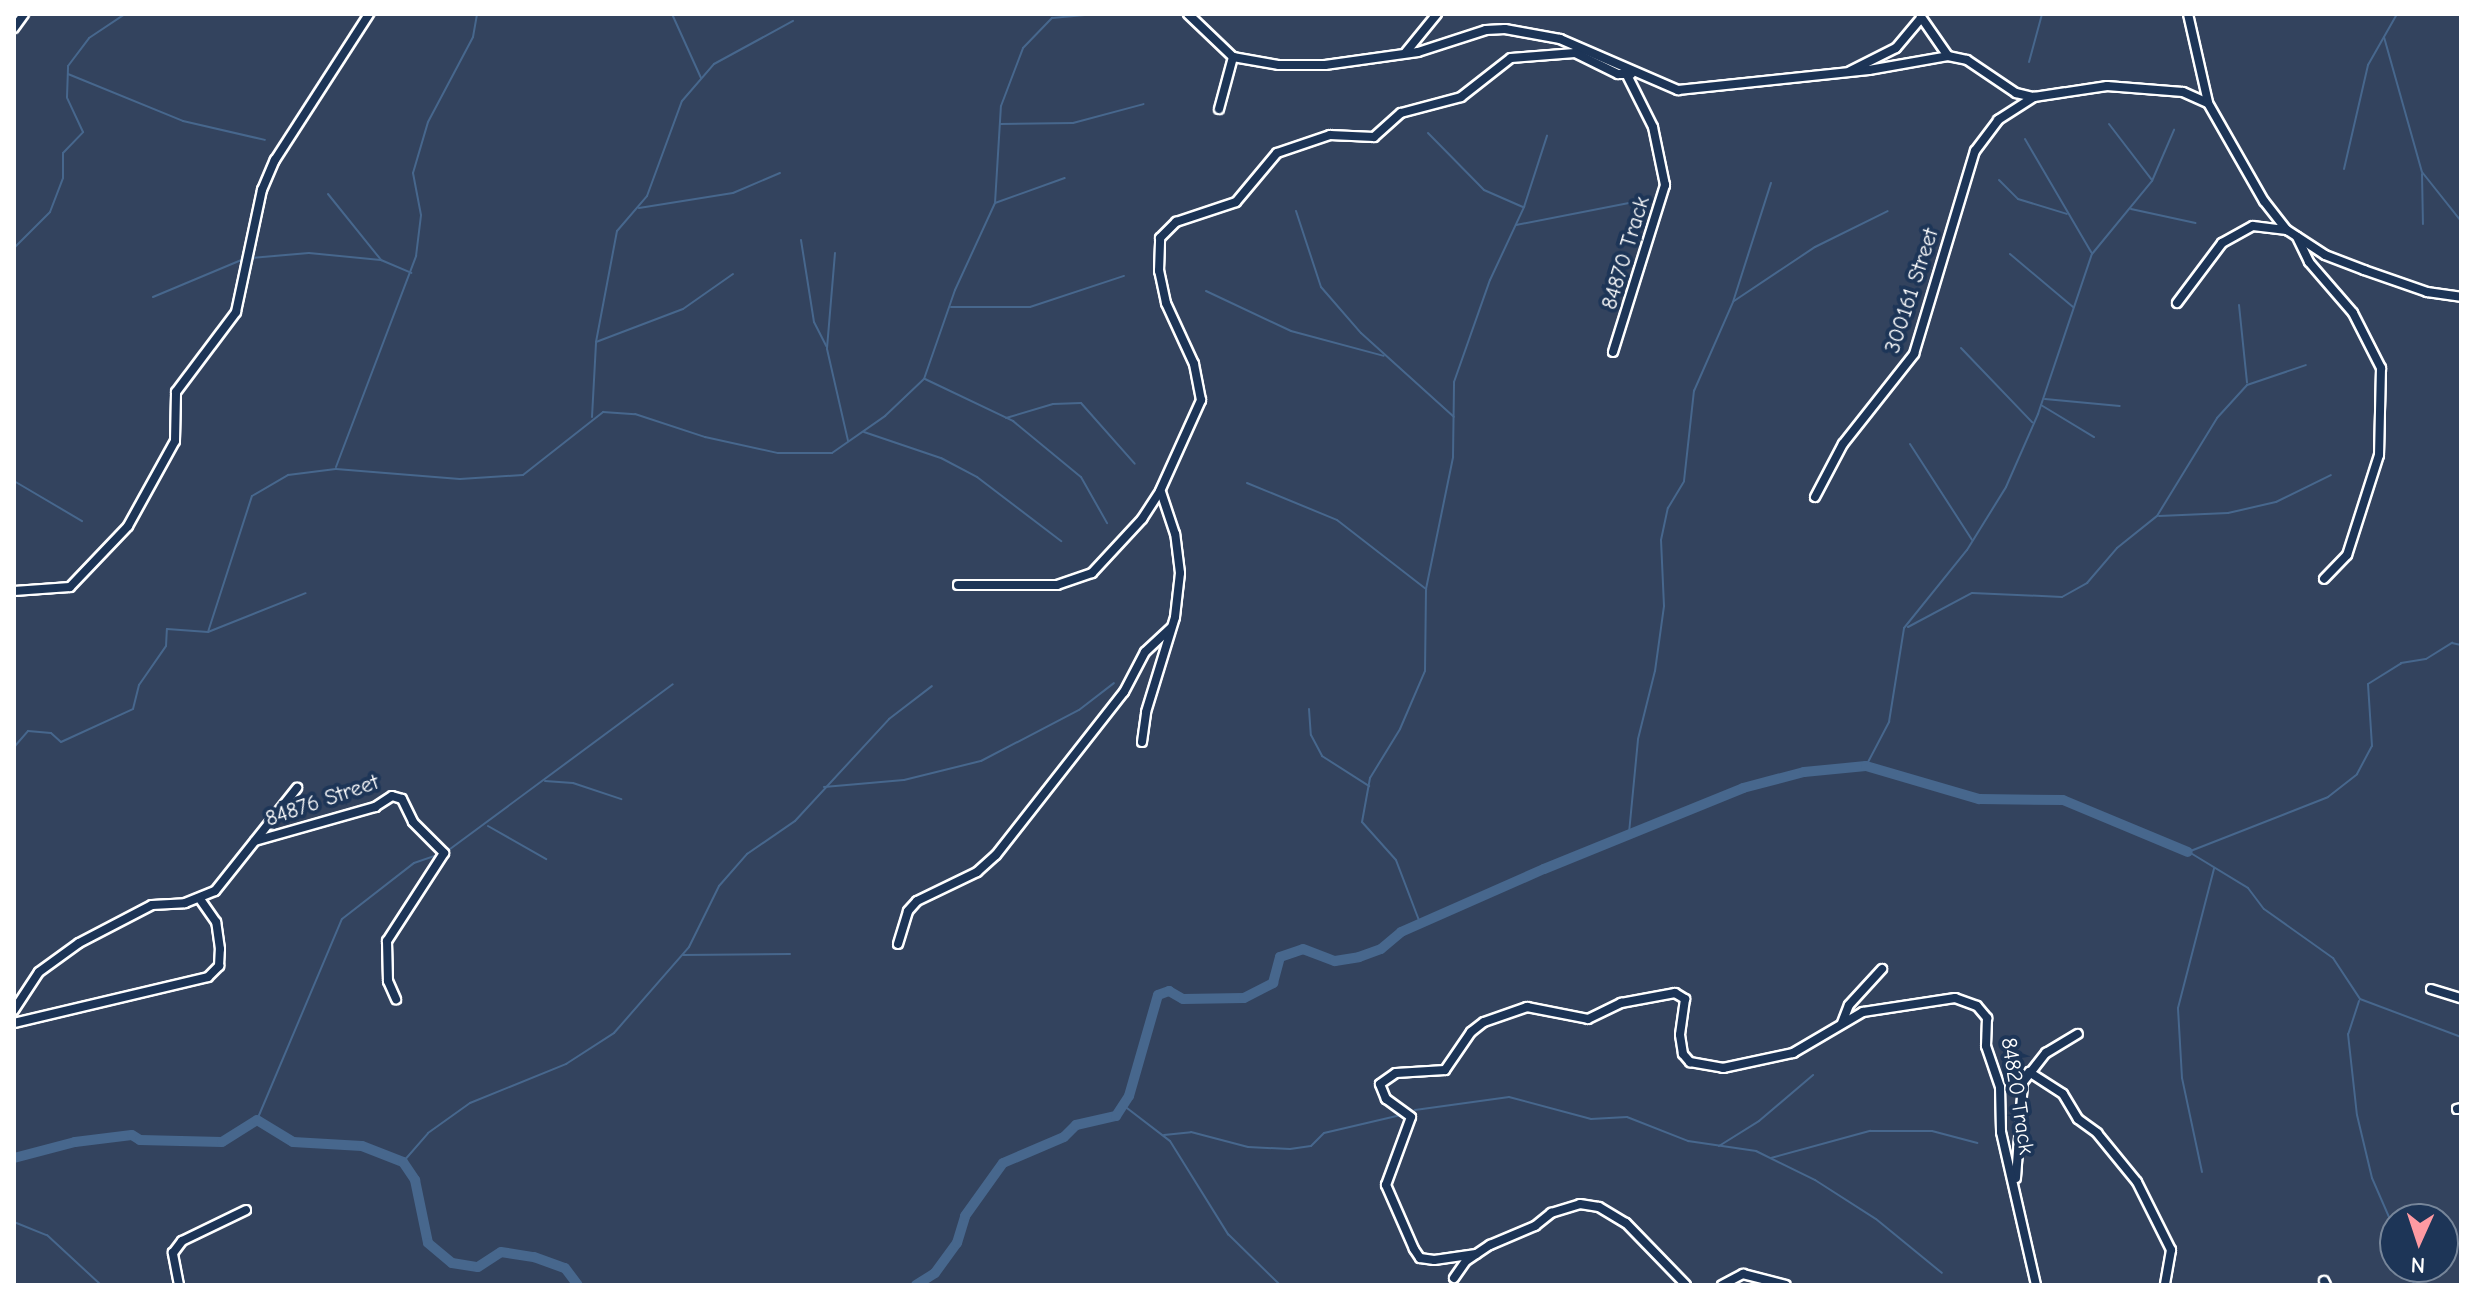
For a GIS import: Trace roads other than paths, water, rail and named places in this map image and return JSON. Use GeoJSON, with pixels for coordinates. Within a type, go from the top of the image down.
{"type":"FeatureCollection","features":[{"type":"Feature","properties":{"kind":"street"},"geometry":{"type":"LineString","coordinates":[[14,28],[24,14]]}},
{"type":"Feature","properties":{"kind":"street"},"geometry":{"type":"LineString","coordinates":[[355,14],[363,24]]}},
{"type":"Feature","properties":{"kind":"street"},"geometry":{"type":"LineString","coordinates":[[14,591],[70,587],[128,526],[175,441],[176,392],[236,312],[262,190],[275,160],[369,14]]}},
{"type":"Feature","properties":{"kind":"street"},"geometry":{"type":"LineString","coordinates":[[1188,14],[1233,57],[1302,66],[1405,53],[1486,30],[1525,30],[1585,48],[1630,74]]}},
{"type":"Feature","properties":{"kind":"street"},"geometry":{"type":"LineString","coordinates":[[1405,53],[1437,14]]}},
{"type":"Feature","properties":{"kind":"street"},"geometry":{"type":"LineString","coordinates":[[2188,14],[2208,103],[2264,201],[2287,230],[2325,255],[2408,286],[2461,297]]}},
{"type":"Feature","properties":{"kind":"street"},"geometry":{"type":"LineString","coordinates":[[1847,72],[1896,48],[1921,16],[1948,56]]}},
{"type":"Feature","properties":{"kind":"street"},"geometry":{"type":"LineString","coordinates":[[958,585],[1057,585],[1092,573],[1142,519],[1160,491],[1201,400],[1188,347],[1161,283],[1158,245],[1167,229],[1236,202],[1277,153],[1330,135],[1374,137],[1401,113],[1461,97],[1511,58],[1575,53],[1630,74],[1692,91],[1948,56],[1967,60],[2016,93],[2034,97],[2125,87],[2168,90],[2208,103]]}},
{"type":"Feature","properties":{"kind":"street"},"geometry":{"type":"LineString","coordinates":[[1219,109],[1233,57]]}},
{"type":"Feature","properties":{"kind":"street","name":"84870 Track"},"geometry":{"type":"LineString","coordinates":[[1613,352],[1665,185],[1653,127],[1630,74]]}},
{"type":"Feature","properties":{"kind":"street","name":"300161 Street"},"geometry":{"type":"LineString","coordinates":[[1815,497],[1843,444],[1914,354],[1975,151],[1998,120],[2034,97]]}},
{"type":"Feature","properties":{"kind":"street"},"geometry":{"type":"LineString","coordinates":[[2177,303],[2222,243],[2253,226],[2287,230]]}},
{"type":"Feature","properties":{"kind":"street"},"geometry":{"type":"LineString","coordinates":[[2297,236],[2309,262],[2353,313],[2377,358],[2382,385],[2379,455],[2347,555],[2324,579]]}},
{"type":"Feature","properties":{"kind":"street"},"geometry":{"type":"LineString","coordinates":[[1142,742],[1171,628],[1180,560],[1160,491]]}},
{"type":"Feature","properties":{"kind":"street"},"geometry":{"type":"LineString","coordinates":[[898,944],[908,911],[917,901],[977,872],[996,855],[1124,692],[1145,652],[1171,628]]}},
{"type":"Feature","properties":{"kind":"street"},"geometry":{"type":"LineString","coordinates":[[14,1010],[39,972],[79,943],[152,905],[200,899],[228,879],[297,788]]}},
{"type":"Feature","properties":{"kind":"street","name":"84876 Street"},"geometry":{"type":"LineString","coordinates":[[255,841],[375,807],[392,796],[402,799],[418,828],[444,853],[387,941],[388,981],[396,999]]}},
{"type":"Feature","properties":{"kind":"street"},"geometry":{"type":"LineString","coordinates":[[14,1023],[208,977],[219,966],[220,949],[216,922],[200,899]]}},
{"type":"Feature","properties":{"kind":"street"},"geometry":{"type":"LineString","coordinates":[[1842,1023],[1849,1005],[1882,969]]}},
{"type":"Feature","properties":{"kind":"street"},"geometry":{"type":"LineString","coordinates":[[2431,989],[2461,998]]}},
{"type":"Feature","properties":{"kind":"street","name":"84820 Track"},"geometry":{"type":"LineString","coordinates":[[1476,1254],[1434,1260],[1417,1255],[1386,1185],[1411,1117],[1386,1099],[1380,1084],[1396,1073],[1445,1070],[1471,1032],[1517,1008],[1560,1010],[1588,1019],[1621,1003],[1675,993],[1685,999],[1680,1035],[1683,1054],[1690,1062],[1715,1068],[1779,1058],[1863,1012],[1940,998],[1965,1000],[1984,1011],[1989,1061],[2000,1087],[2001,1132],[2036,1285]]}},
{"type":"Feature","properties":{"kind":"street"},"geometry":{"type":"LineString","coordinates":[[2015,1183],[2020,1092],[2029,1072],[2059,1043],[2078,1034]]}},
{"type":"Feature","properties":{"kind":"street"},"geometry":{"type":"LineString","coordinates":[[2029,1072],[2063,1094],[2078,1119],[2097,1133],[2137,1182],[2171,1250],[2165,1285]]}},
{"type":"Feature","properties":{"kind":"street"},"geometry":{"type":"LineString","coordinates":[[1454,1278],[1476,1254],[1535,1226],[1551,1213],[1589,1205],[1611,1213],[1639,1233],[1686,1285]]}},
{"type":"Feature","properties":{"kind":"street"},"geometry":{"type":"LineString","coordinates":[[179,1285],[175,1248],[194,1232],[246,1210]]}},
{"type":"Feature","properties":{"kind":"street"},"geometry":{"type":"LineString","coordinates":[[1722,1285],[1743,1274],[1786,1285]]}},
{"type":"Feature","properties":{"kind":"waterway"},"geometry":{"type":"LineString","coordinates":[[14,248],[50,212],[63,178],[63,153],[83,132],[67,97],[68,66],[89,38],[125,14]]}},
{"type":"Feature","properties":{"kind":"waterway"},"geometry":{"type":"LineString","coordinates":[[336,467],[416,256],[421,215],[413,173],[428,122],[473,37],[477,14]]}},
{"type":"Feature","properties":{"kind":"waterway"},"geometry":{"type":"LineString","coordinates":[[672,14],[701,78]]}},
{"type":"Feature","properties":{"kind":"waterway"},"geometry":{"type":"LineString","coordinates":[[14,767],[15,746],[28,731],[51,733],[61,742],[133,709],[139,685],[166,646],[167,629],[208,632],[252,496],[288,475],[336,469],[460,479],[523,475],[603,412],[635,414],[705,437],[778,453],[832,453],[885,416],[924,379],[955,290],[995,203],[1001,106],[1023,48],[1052,18],[1096,14]]}},
{"type":"Feature","properties":{"kind":"waterway"},"geometry":{"type":"LineString","coordinates":[[2029,62],[2042,14]]}},
{"type":"Feature","properties":{"kind":"waterway"},"geometry":{"type":"LineString","coordinates":[[2344,169],[2368,65],[2397,14]]}},
{"type":"Feature","properties":{"kind":"waterway"},"geometry":{"type":"LineString","coordinates":[[592,417],[596,342],[617,231],[647,196],[682,101],[714,64],[793,21]]}},
{"type":"Feature","properties":{"kind":"waterway"},"geometry":{"type":"LineString","coordinates":[[2384,37],[2422,172],[2461,221]]}},
{"type":"Feature","properties":{"kind":"waterway"},"geometry":{"type":"LineString","coordinates":[[68,74],[183,121],[265,140]]}},
{"type":"Feature","properties":{"kind":"waterway"},"geometry":{"type":"LineString","coordinates":[[1000,124],[1073,123],[1144,104]]}},
{"type":"Feature","properties":{"kind":"waterway"},"geometry":{"type":"LineString","coordinates":[[2109,124],[2152,180]]}},
{"type":"Feature","properties":{"kind":"waterway"},"geometry":{"type":"LineString","coordinates":[[1866,766],[1889,722],[1904,628],[1967,550],[2006,487],[2038,414],[2092,254],[2152,181],[2174,130]]}},
{"type":"Feature","properties":{"kind":"waterway"},"geometry":{"type":"LineString","coordinates":[[1428,133],[1484,190],[1523,207]]}},
{"type":"Feature","properties":{"kind":"waterway"},"geometry":{"type":"LineString","coordinates":[[1420,923],[1396,860],[1362,822],[1370,778],[1400,729],[1425,671],[1426,589],[1453,457],[1454,382],[1490,280],[1524,207],[1547,136]]}},
{"type":"Feature","properties":{"kind":"waterway"},"geometry":{"type":"LineString","coordinates":[[2025,139],[2091,252]]}},
{"type":"Feature","properties":{"kind":"waterway"},"geometry":{"type":"LineString","coordinates":[[639,208],[733,193],[780,173]]}},
{"type":"Feature","properties":{"kind":"waterway"},"geometry":{"type":"LineString","coordinates":[[2422,174],[2423,224]]}},
{"type":"Feature","properties":{"kind":"waterway"},"geometry":{"type":"LineString","coordinates":[[995,203],[1065,178]]}},
{"type":"Feature","properties":{"kind":"waterway"},"geometry":{"type":"LineString","coordinates":[[1999,180],[2018,199],[2067,214]]}},
{"type":"Feature","properties":{"kind":"waterway"},"geometry":{"type":"LineString","coordinates":[[1629,833],[1638,739],[1655,671],[1664,606],[1661,540],[1668,508],[1684,481],[1694,391],[1733,302],[1771,183]]}},
{"type":"Feature","properties":{"kind":"waterway"},"geometry":{"type":"LineString","coordinates":[[328,194],[381,260],[411,273]]}},
{"type":"Feature","properties":{"kind":"waterway"},"geometry":{"type":"LineString","coordinates":[[1516,225],[1629,203]]}},
{"type":"Feature","properties":{"kind":"waterway"},"geometry":{"type":"LineString","coordinates":[[2131,209],[2196,223]]}},
{"type":"Feature","properties":{"kind":"waterway"},"geometry":{"type":"LineString","coordinates":[[1296,211],[1321,287],[1361,333],[1454,417]]}},
{"type":"Feature","properties":{"kind":"waterway"},"geometry":{"type":"LineString","coordinates":[[1734,301],[1815,247],[1888,211]]}},
{"type":"Feature","properties":{"kind":"waterway"},"geometry":{"type":"LineString","coordinates":[[801,240],[814,322],[826,346]]}},
{"type":"Feature","properties":{"kind":"waterway"},"geometry":{"type":"LineString","coordinates":[[250,258],[309,253],[381,260]]}},
{"type":"Feature","properties":{"kind":"waterway"},"geometry":{"type":"LineString","coordinates":[[835,253],[827,349],[848,441]]}},
{"type":"Feature","properties":{"kind":"waterway"},"geometry":{"type":"LineString","coordinates":[[2010,254],[2073,307]]}},
{"type":"Feature","properties":{"kind":"waterway"},"geometry":{"type":"LineString","coordinates":[[153,297],[244,259]]}},
{"type":"Feature","properties":{"kind":"waterway"},"geometry":{"type":"LineString","coordinates":[[596,342],[683,309],[733,274]]}},
{"type":"Feature","properties":{"kind":"waterway"},"geometry":{"type":"LineString","coordinates":[[951,307],[1030,307],[1124,276]]}},
{"type":"Feature","properties":{"kind":"waterway"},"geometry":{"type":"LineString","coordinates":[[1206,291],[1291,331],[1384,356]]}},
{"type":"Feature","properties":{"kind":"waterway"},"geometry":{"type":"LineString","coordinates":[[2239,305],[2247,383]]}},
{"type":"Feature","properties":{"kind":"waterway"},"geometry":{"type":"LineString","coordinates":[[1961,348],[2032,422]]}},
{"type":"Feature","properties":{"kind":"waterway"},"geometry":{"type":"LineString","coordinates":[[1908,627],[1972,593],[2062,597],[2087,583],[2117,548],[2157,516],[2217,418],[2247,385],[2306,365]]}},
{"type":"Feature","properties":{"kind":"waterway"},"geometry":{"type":"LineString","coordinates":[[925,379],[1013,421],[1081,477],[1107,523]]}},
{"type":"Feature","properties":{"kind":"waterway"},"geometry":{"type":"LineString","coordinates":[[2045,399],[2120,406]]}},
{"type":"Feature","properties":{"kind":"waterway"},"geometry":{"type":"LineString","coordinates":[[1006,418],[1053,404],[1081,403],[1135,464]]}},
{"type":"Feature","properties":{"kind":"waterway"},"geometry":{"type":"LineString","coordinates":[[2041,405],[2094,437]]}},
{"type":"Feature","properties":{"kind":"waterway"},"geometry":{"type":"LineString","coordinates":[[864,432],[941,458],[977,477],[1061,541]]}},
{"type":"Feature","properties":{"kind":"waterway"},"geometry":{"type":"LineString","coordinates":[[1910,444],[1972,540]]}},
{"type":"Feature","properties":{"kind":"waterway"},"geometry":{"type":"LineString","coordinates":[[2159,516],[2228,513],[2276,502],[2331,475]]}},
{"type":"Feature","properties":{"kind":"waterway"},"geometry":{"type":"LineString","coordinates":[[14,481],[82,521]]}},
{"type":"Feature","properties":{"kind":"waterway"},"geometry":{"type":"LineString","coordinates":[[1247,483],[1337,520],[1426,589]]}},
{"type":"Feature","properties":{"kind":"waterway"},"geometry":{"type":"LineString","coordinates":[[208,632],[306,593]]}},
{"type":"Feature","properties":{"kind":"waterway"},"geometry":{"type":"LineString","coordinates":[[2188,852],[2328,797],[2357,774],[2372,746],[2368,684],[2401,663],[2426,659],[2452,643],[2461,645]]}},
{"type":"Feature","properties":{"kind":"waterway"},"geometry":{"type":"LineString","coordinates":[[824,787],[904,780],[981,761],[1079,710],[1114,683]]}},
{"type":"Feature","properties":{"kind":"waterway"},"geometry":{"type":"LineString","coordinates":[[446,852],[673,684]]}},
{"type":"Feature","properties":{"kind":"waterway"},"geometry":{"type":"LineString","coordinates":[[403,1162],[428,1133],[470,1103],[566,1064],[614,1033],[689,947],[719,886],[747,854],[795,821],[889,719],[932,686]]}},
{"type":"Feature","properties":{"kind":"waterway"},"geometry":{"type":"LineString","coordinates":[[1309,709],[1311,735],[1322,756],[1369,786]]}},
{"type":"Feature","properties":{"kind":"waterway"},"geometry":{"type":"LineString","coordinates":[[916,1285],[935,1273],[957,1243],[965,1216],[1003,1163],[1064,1137],[1076,1125],[1116,1116],[1129,1096],[1158,995],[1169,991],[1183,999],[1244,998],[1273,983],[1280,957],[1303,949],[1335,961],[1381,949],[1401,932],[1544,869],[1743,788],[1804,772],[1866,766],[1979,799],[2063,800],[2188,852]]}},
{"type":"Feature","properties":{"kind":"waterway"},"geometry":{"type":"LineString","coordinates":[[545,781],[573,783],[621,799]]}},
{"type":"Feature","properties":{"kind":"waterway"},"geometry":{"type":"LineString","coordinates":[[488,826],[546,859]]}},
{"type":"Feature","properties":{"kind":"waterway"},"geometry":{"type":"LineString","coordinates":[[2189,852],[2248,888],[2264,909],[2333,958],[2360,999],[2461,1037]]}},
{"type":"Feature","properties":{"kind":"waterway"},"geometry":{"type":"LineString","coordinates":[[257,1120],[342,919],[414,863],[440,854]]}},
{"type":"Feature","properties":{"kind":"waterway"},"geometry":{"type":"LineString","coordinates":[[2202,1172],[2182,1078],[2178,1008],[2214,869]]}},
{"type":"Feature","properties":{"kind":"waterway"},"geometry":{"type":"LineString","coordinates":[[683,955],[790,954]]}},
{"type":"Feature","properties":{"kind":"waterway"},"geometry":{"type":"LineString","coordinates":[[2359,1001],[2348,1034],[2357,1115],[2372,1178],[2383,1203]]}},
{"type":"Feature","properties":{"kind":"waterway"},"geometry":{"type":"LineString","coordinates":[[1719,1146],[1759,1121],[1813,1075]]}},
{"type":"Feature","properties":{"kind":"waterway"},"geometry":{"type":"LineString","coordinates":[[1415,1110],[1509,1097],[1591,1119],[1627,1117],[1688,1141],[1756,1151],[1815,1180],[1876,1219],[1942,1273]]}},
{"type":"Feature","properties":{"kind":"waterway"},"geometry":{"type":"LineString","coordinates":[[1123,1105],[1170,1141],[1228,1234],[1280,1285]]}},
{"type":"Feature","properties":{"kind":"waterway"},"geometry":{"type":"LineString","coordinates":[[1164,1135],[1191,1132],[1248,1147],[1290,1149],[1311,1146],[1324,1133],[1401,1115]]}},
{"type":"Feature","properties":{"kind":"waterway"},"geometry":{"type":"LineString","coordinates":[[14,1158],[75,1142],[132,1135],[140,1140],[222,1142],[257,1120],[293,1142],[362,1146],[403,1162],[415,1180],[428,1243],[452,1263],[478,1267],[501,1252],[534,1257],[565,1268],[578,1285]]}},
{"type":"Feature","properties":{"kind":"waterway"},"geometry":{"type":"LineString","coordinates":[[1771,1158],[1870,1131],[1932,1131],[1977,1143]]}},
{"type":"Feature","properties":{"kind":"waterway"},"geometry":{"type":"LineString","coordinates":[[14,1222],[47,1235],[101,1285]]}}]}
